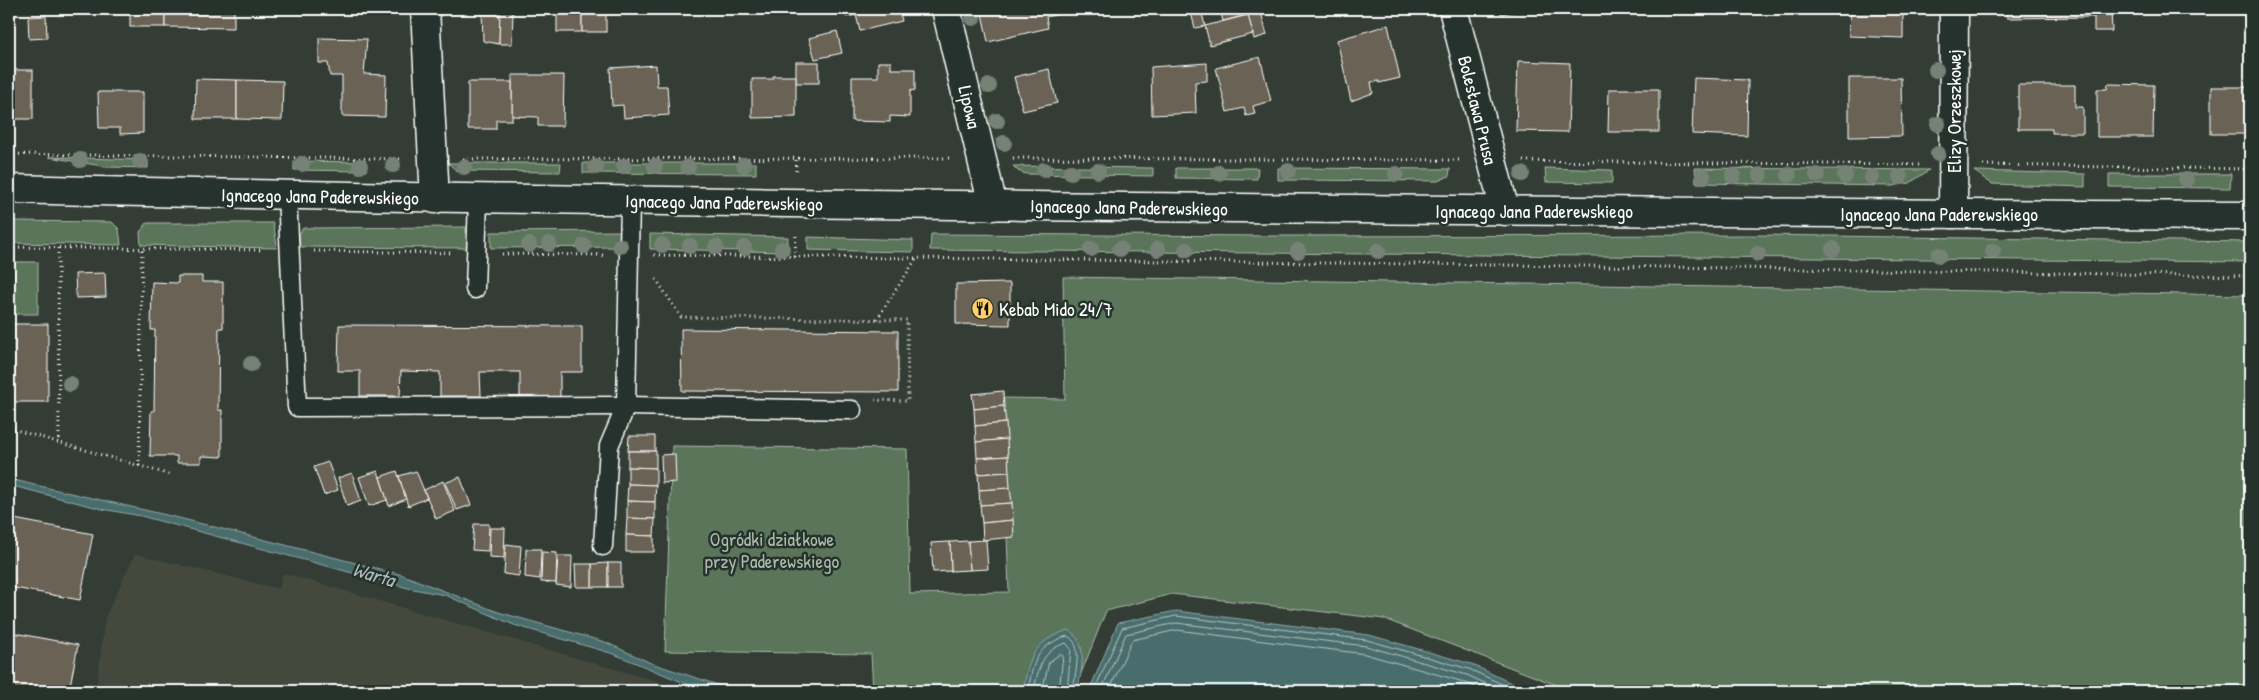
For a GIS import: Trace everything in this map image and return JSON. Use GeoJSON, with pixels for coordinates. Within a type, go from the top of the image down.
{"type":"FeatureCollection","features":[{"type":"Feature","properties":{"kind":"main road"},"geometry":{"type":"LineString","coordinates":[[425,9],[435,199]]}},
{"type":"Feature","properties":{"kind":"main road","name":"Lipowa"},"geometry":{"type":"LineString","coordinates":[[946,9],[993,206]]}},
{"type":"Feature","properties":{"kind":"main road","name":"Bolesława Prusa"},"geometry":{"type":"LineString","coordinates":[[1453,9],[1505,211]]}},
{"type":"Feature","properties":{"kind":"main road","name":"Elizy Orzeszkowej"},"geometry":{"type":"LineString","coordinates":[[1953,214],[1954,9]]}},
{"type":"Feature","properties":{"kind":"main road","name":"Ignacego Jana Paderewskiego"},"geometry":{"type":"LineString","coordinates":[[9,189],[435,199],[993,206],[2250,216]]}},
{"type":"Feature","properties":{"kind":"lane"},"geometry":{"type":"LineString","coordinates":[[288,195],[297,408],[626,406],[852,410]]}},
{"type":"Feature","properties":{"kind":"lane"},"geometry":{"type":"LineString","coordinates":[[475,289],[478,199]]}},
{"type":"Feature","properties":{"kind":"lane"},"geometry":{"type":"LineString","coordinates":[[603,546],[608,446],[626,406],[630,201]]}},
{"type":"Feature","properties":{"kind":"path"},"geometry":{"type":"LineString","coordinates":[[9,154],[433,160],[982,158],[1926,165]]}},
{"type":"Feature","properties":{"kind":"path"},"geometry":{"type":"LineString","coordinates":[[1980,165],[2250,169]]}},
{"type":"Feature","properties":{"kind":"path"},"geometry":{"type":"LineString","coordinates":[[58,248],[59,442]]}},
{"type":"Feature","properties":{"kind":"path"},"geometry":{"type":"LineString","coordinates":[[139,466],[142,249]]}},
{"type":"Feature","properties":{"kind":"path"},"geometry":{"type":"LineString","coordinates":[[877,319],[916,259]]}},
{"type":"Feature","properties":{"kind":"path"},"geometry":{"type":"LineString","coordinates":[[1238,263],[1668,266],[2250,276]]}},
{"type":"Feature","properties":{"kind":"path"},"geometry":{"type":"LineString","coordinates":[[650,271],[681,317],[907,320]]}},
{"type":"Feature","properties":{"kind":"path"},"geometry":{"type":"LineString","coordinates":[[9,428],[171,475]]}},
{"type":"Feature","properties":{"kind":"shaded area"},"geometry":{"type":"Polygon","coordinates":[[[135,554],[279,589],[283,573],[690,691],[96,691],[105,618],[135,554]]]}},
{"type":"Feature","properties":{"kind":"green space"},"geometry":{"type":"Polygon","coordinates":[[[49,157],[148,160],[148,168],[108,167],[49,157]]]}},
{"type":"Feature","properties":{"kind":"green space"},"geometry":{"type":"Polygon","coordinates":[[[294,161],[366,162],[366,171],[294,170],[294,161]]]}},
{"type":"Feature","properties":{"kind":"green space"},"geometry":{"type":"Polygon","coordinates":[[[448,163],[561,163],[560,172],[457,171],[448,163]]]}},
{"type":"Feature","properties":{"kind":"green space"},"geometry":{"type":"Polygon","coordinates":[[[583,163],[756,163],[756,174],[583,173],[583,163]]]}},
{"type":"Feature","properties":{"kind":"green space"},"geometry":{"type":"Polygon","coordinates":[[[1013,166],[1153,168],[1153,176],[1026,174],[1018,171],[1013,166]]]}},
{"type":"Feature","properties":{"kind":"green space"},"geometry":{"type":"Polygon","coordinates":[[[1176,168],[1258,168],[1257,179],[1176,178],[1176,168]]]}},
{"type":"Feature","properties":{"kind":"green space"},"geometry":{"type":"Polygon","coordinates":[[[1278,168],[1450,169],[1449,176],[1438,181],[1278,180],[1278,168]]]}},
{"type":"Feature","properties":{"kind":"green space"},"geometry":{"type":"Polygon","coordinates":[[[1545,168],[1612,170],[1612,183],[1546,182],[1545,168]]]}},
{"type":"Feature","properties":{"kind":"green space"},"geometry":{"type":"Polygon","coordinates":[[[1695,168],[1929,170],[1910,183],[1892,186],[1696,183],[1695,168]]]}},
{"type":"Feature","properties":{"kind":"green space"},"geometry":{"type":"Polygon","coordinates":[[[1974,171],[2085,174],[2085,187],[1992,184],[1974,171]]]}},
{"type":"Feature","properties":{"kind":"green space"},"geometry":{"type":"Polygon","coordinates":[[[2109,174],[2231,174],[2230,188],[2109,187],[2109,174]]]}},
{"type":"Feature","properties":{"kind":"green space"},"geometry":{"type":"Polygon","coordinates":[[[9,221],[112,222],[119,229],[121,245],[9,243],[9,221]]]}},
{"type":"Feature","properties":{"kind":"green space"},"geometry":{"type":"Polygon","coordinates":[[[147,223],[273,223],[277,245],[276,248],[141,245],[140,232],[147,223]]]}},
{"type":"Feature","properties":{"kind":"green space"},"geometry":{"type":"Polygon","coordinates":[[[466,227],[467,248],[300,247],[299,234],[303,228],[466,227]]]}},
{"type":"Feature","properties":{"kind":"green space"},"geometry":{"type":"Polygon","coordinates":[[[624,231],[625,247],[491,248],[491,232],[624,231]]]}},
{"type":"Feature","properties":{"kind":"green space"},"geometry":{"type":"Polygon","coordinates":[[[650,234],[788,237],[787,252],[650,249],[650,234]]]}},
{"type":"Feature","properties":{"kind":"green space"},"geometry":{"type":"Polygon","coordinates":[[[931,234],[1275,236],[1759,235],[2250,242],[2250,262],[930,250],[931,234]]]}},
{"type":"Feature","properties":{"kind":"green space"},"geometry":{"type":"Polygon","coordinates":[[[808,237],[913,240],[913,252],[808,250],[808,237]]]}},
{"type":"Feature","properties":{"kind":"green space"},"geometry":{"type":"Polygon","coordinates":[[[9,262],[38,262],[38,314],[9,314],[9,262]]]}},
{"type":"Feature","properties":{"kind":"green space","name":"Ogródki działkowe przy Paderewskiego"},"geometry":{"type":"Polygon","coordinates":[[[1063,277],[2250,295],[2250,691],[1572,691],[1384,619],[1172,594],[1106,611],[1074,691],[873,691],[871,654],[665,651],[672,446],[907,449],[910,594],[1009,592],[1002,398],[1065,399],[1063,277]]]}},
{"type":"Feature","properties":{"kind":"water","name":"Warta"},"geometry":{"type":"Polygon","coordinates":[[[9,479],[175,517],[403,575],[498,612],[605,642],[651,663],[718,685],[744,691],[704,691],[614,654],[514,625],[445,595],[408,588],[141,516],[102,509],[9,485],[9,479]]]}},
{"type":"Feature","properties":{"kind":"water"},"geometry":{"type":"Polygon","coordinates":[[[1176,611],[1369,635],[1471,664],[1528,691],[1089,691],[1118,623],[1176,611]]]}},
{"type":"Feature","properties":{"kind":"water"},"geometry":{"type":"Polygon","coordinates":[[[1068,630],[1075,635],[1081,649],[1082,666],[1077,691],[1023,691],[1028,669],[1035,652],[1047,640],[1068,630]]]}},
{"type":"Feature","properties":{"kind":"building"},"geometry":{"type":"Polygon","coordinates":[[[130,9],[165,9],[165,27],[130,27],[130,9]]]}},
{"type":"Feature","properties":{"kind":"building"},"geometry":{"type":"Polygon","coordinates":[[[165,9],[234,9],[234,28],[165,27],[165,9]]]}},
{"type":"Feature","properties":{"kind":"building"},"geometry":{"type":"Polygon","coordinates":[[[557,9],[582,9],[582,32],[557,32],[557,9]]]}},
{"type":"Feature","properties":{"kind":"building"},"geometry":{"type":"Polygon","coordinates":[[[582,9],[606,9],[606,32],[582,32],[582,9]]]}},
{"type":"Feature","properties":{"kind":"building"},"geometry":{"type":"Polygon","coordinates":[[[843,9],[899,9],[902,21],[860,31],[856,15],[846,17],[843,9]]]}},
{"type":"Feature","properties":{"kind":"building"},"geometry":{"type":"Polygon","coordinates":[[[981,9],[1058,9],[1059,14],[1046,17],[1048,28],[988,42],[981,9]]]}},
{"type":"Feature","properties":{"kind":"building"},"geometry":{"type":"Polygon","coordinates":[[[1190,9],[1201,9],[1205,26],[1195,28],[1190,9]]]}},
{"type":"Feature","properties":{"kind":"building"},"geometry":{"type":"Polygon","coordinates":[[[1220,9],[1257,9],[1258,12],[1223,21],[1220,9]]]}},
{"type":"Feature","properties":{"kind":"building"},"geometry":{"type":"Polygon","coordinates":[[[1257,9],[1270,9],[1258,12],[1257,9]]]}},
{"type":"Feature","properties":{"kind":"building"},"geometry":{"type":"Polygon","coordinates":[[[1500,9],[1530,9],[1501,14],[1500,9]]]}},
{"type":"Feature","properties":{"kind":"building"},"geometry":{"type":"Polygon","coordinates":[[[1850,9],[1903,9],[1903,38],[1849,36],[1850,9]]]}},
{"type":"Feature","properties":{"kind":"building"},"geometry":{"type":"Polygon","coordinates":[[[2006,9],[2111,9],[2112,31],[2094,31],[2094,17],[2007,18],[2006,9]]]}},
{"type":"Feature","properties":{"kind":"building"},"geometry":{"type":"Polygon","coordinates":[[[482,10],[500,11],[499,44],[483,41],[482,10]]]}},
{"type":"Feature","properties":{"kind":"building"},"geometry":{"type":"Polygon","coordinates":[[[513,10],[512,44],[499,44],[500,11],[513,10]]]}},
{"type":"Feature","properties":{"kind":"building"},"geometry":{"type":"Polygon","coordinates":[[[1261,12],[1267,35],[1254,39],[1248,15],[1261,12]]]}},
{"type":"Feature","properties":{"kind":"building"},"geometry":{"type":"Polygon","coordinates":[[[1248,15],[1253,34],[1210,45],[1205,26],[1248,15]]]}},
{"type":"Feature","properties":{"kind":"building"},"geometry":{"type":"Polygon","coordinates":[[[46,16],[47,38],[29,39],[28,17],[46,16]]]}},
{"type":"Feature","properties":{"kind":"building"},"geometry":{"type":"Polygon","coordinates":[[[1388,25],[1400,78],[1379,83],[1379,81],[1371,82],[1373,93],[1351,101],[1337,40],[1388,25]]]}},
{"type":"Feature","properties":{"kind":"building"},"geometry":{"type":"Polygon","coordinates":[[[837,31],[842,53],[815,59],[809,38],[837,31]]]}},
{"type":"Feature","properties":{"kind":"building"},"geometry":{"type":"Polygon","coordinates":[[[319,38],[367,39],[364,74],[386,75],[385,117],[342,116],[342,76],[330,76],[328,63],[319,63],[319,38]]]}},
{"type":"Feature","properties":{"kind":"building"},"geometry":{"type":"Polygon","coordinates":[[[1260,57],[1271,101],[1253,106],[1255,114],[1246,116],[1244,108],[1227,112],[1216,68],[1260,57]]]}},
{"type":"Feature","properties":{"kind":"building"},"geometry":{"type":"Polygon","coordinates":[[[1518,61],[1570,63],[1568,132],[1516,131],[1518,61]]]}},
{"type":"Feature","properties":{"kind":"building"},"geometry":{"type":"Polygon","coordinates":[[[796,62],[819,62],[819,83],[796,83],[796,62]]]}},
{"type":"Feature","properties":{"kind":"building"},"geometry":{"type":"Polygon","coordinates":[[[878,62],[891,62],[891,69],[915,69],[915,90],[910,91],[910,117],[890,116],[890,122],[852,121],[852,77],[878,77],[878,62]]]}},
{"type":"Feature","properties":{"kind":"building"},"geometry":{"type":"Polygon","coordinates":[[[1207,63],[1207,81],[1195,82],[1196,113],[1152,115],[1151,67],[1207,63]]]}},
{"type":"Feature","properties":{"kind":"building"},"geometry":{"type":"Polygon","coordinates":[[[656,65],[657,86],[667,86],[669,115],[624,118],[623,105],[612,106],[610,68],[656,65]]]}},
{"type":"Feature","properties":{"kind":"building"},"geometry":{"type":"Polygon","coordinates":[[[1049,69],[1057,103],[1023,111],[1014,77],[1049,69]]]}},
{"type":"Feature","properties":{"kind":"building"},"geometry":{"type":"Polygon","coordinates":[[[9,70],[33,70],[33,119],[9,119],[9,70]]]}},
{"type":"Feature","properties":{"kind":"building"},"geometry":{"type":"Polygon","coordinates":[[[512,75],[564,75],[563,126],[538,126],[538,117],[512,116],[512,75]]]}},
{"type":"Feature","properties":{"kind":"building"},"geometry":{"type":"Polygon","coordinates":[[[773,76],[796,76],[796,117],[752,118],[752,79],[773,79],[773,76]]]}},
{"type":"Feature","properties":{"kind":"building"},"geometry":{"type":"Polygon","coordinates":[[[1694,78],[1748,80],[1747,136],[1692,134],[1694,78]]]}},
{"type":"Feature","properties":{"kind":"building"},"geometry":{"type":"Polygon","coordinates":[[[1849,78],[1901,78],[1902,136],[1849,137],[1849,78]]]}},
{"type":"Feature","properties":{"kind":"building"},"geometry":{"type":"Polygon","coordinates":[[[196,79],[237,80],[237,119],[195,119],[196,79]]]}},
{"type":"Feature","properties":{"kind":"building"},"geometry":{"type":"Polygon","coordinates":[[[237,80],[283,81],[282,120],[237,119],[237,80]]]}},
{"type":"Feature","properties":{"kind":"building"},"geometry":{"type":"Polygon","coordinates":[[[468,82],[512,82],[512,120],[496,120],[496,129],[468,129],[468,82]]]}},
{"type":"Feature","properties":{"kind":"building"},"geometry":{"type":"Polygon","coordinates":[[[2108,84],[2154,85],[2153,137],[2097,137],[2097,89],[2107,89],[2108,84]]]}},
{"type":"Feature","properties":{"kind":"building"},"geometry":{"type":"Polygon","coordinates":[[[2018,85],[2075,85],[2075,107],[2083,107],[2083,133],[2052,133],[2052,129],[2018,129],[2018,85]]]}},
{"type":"Feature","properties":{"kind":"building"},"geometry":{"type":"Polygon","coordinates":[[[2211,87],[2250,87],[2250,134],[2211,134],[2211,87]]]}},
{"type":"Feature","properties":{"kind":"building"},"geometry":{"type":"Polygon","coordinates":[[[1609,89],[1659,89],[1659,132],[1608,132],[1609,89]]]}},
{"type":"Feature","properties":{"kind":"building"},"geometry":{"type":"Polygon","coordinates":[[[98,92],[143,92],[143,133],[120,134],[120,128],[99,128],[98,92]]]}},
{"type":"Feature","properties":{"kind":"building"},"geometry":{"type":"Polygon","coordinates":[[[105,273],[106,297],[76,298],[75,274],[105,273]]]}},
{"type":"Feature","properties":{"kind":"building"},"geometry":{"type":"Polygon","coordinates":[[[178,276],[202,276],[202,282],[223,282],[223,328],[219,328],[218,410],[222,410],[222,457],[201,456],[201,463],[177,463],[177,456],[150,456],[151,411],[154,411],[155,330],[151,330],[152,282],[178,283],[178,276]]]}},
{"type":"Feature","properties":{"kind":"building","name":"Kebab Mido 24/7"},"geometry":{"type":"Polygon","coordinates":[[[1010,283],[1010,325],[956,324],[956,284],[1010,283]]]}},
{"type":"Feature","properties":{"kind":"building"},"geometry":{"type":"Polygon","coordinates":[[[9,324],[48,324],[48,402],[9,402],[9,324]]]}},
{"type":"Feature","properties":{"kind":"building"},"geometry":{"type":"Polygon","coordinates":[[[339,325],[582,326],[582,372],[560,372],[560,397],[520,397],[520,372],[480,372],[481,396],[440,396],[440,372],[401,371],[400,396],[360,396],[360,371],[338,371],[339,325]]]}},
{"type":"Feature","properties":{"kind":"building"},"geometry":{"type":"Polygon","coordinates":[[[681,329],[898,331],[898,392],[682,391],[681,329]]]}},
{"type":"Feature","properties":{"kind":"building"},"geometry":{"type":"Polygon","coordinates":[[[1003,391],[1004,406],[974,409],[972,394],[1003,391]]]}},
{"type":"Feature","properties":{"kind":"building"},"geometry":{"type":"Polygon","coordinates":[[[1004,406],[1006,423],[975,426],[974,409],[1004,406]]]}},
{"type":"Feature","properties":{"kind":"building"},"geometry":{"type":"Polygon","coordinates":[[[1006,423],[1007,439],[976,442],[975,426],[1006,423]]]}},
{"type":"Feature","properties":{"kind":"building"},"geometry":{"type":"Polygon","coordinates":[[[629,436],[655,436],[655,451],[628,451],[629,436]]]}},
{"type":"Feature","properties":{"kind":"building"},"geometry":{"type":"Polygon","coordinates":[[[1007,439],[1008,456],[977,458],[976,442],[1007,439]]]}},
{"type":"Feature","properties":{"kind":"building"},"geometry":{"type":"Polygon","coordinates":[[[628,451],[656,451],[656,468],[628,467],[628,451]]]}},
{"type":"Feature","properties":{"kind":"building"},"geometry":{"type":"Polygon","coordinates":[[[675,454],[676,482],[662,483],[661,455],[675,454]]]}},
{"type":"Feature","properties":{"kind":"building"},"geometry":{"type":"Polygon","coordinates":[[[1008,456],[1009,472],[978,474],[977,458],[1008,456]]]}},
{"type":"Feature","properties":{"kind":"building"},"geometry":{"type":"Polygon","coordinates":[[[328,462],[338,490],[324,495],[314,467],[328,462]]]}},
{"type":"Feature","properties":{"kind":"building"},"geometry":{"type":"Polygon","coordinates":[[[628,467],[656,468],[656,485],[628,484],[628,467]]]}},
{"type":"Feature","properties":{"kind":"building"},"geometry":{"type":"Polygon","coordinates":[[[378,471],[387,500],[369,506],[359,477],[378,471]]]}},
{"type":"Feature","properties":{"kind":"building"},"geometry":{"type":"Polygon","coordinates":[[[397,471],[406,499],[389,506],[380,477],[397,471]]]}},
{"type":"Feature","properties":{"kind":"building"},"geometry":{"type":"Polygon","coordinates":[[[416,471],[427,498],[408,506],[399,476],[416,471]]]}},
{"type":"Feature","properties":{"kind":"building"},"geometry":{"type":"Polygon","coordinates":[[[1009,472],[1010,488],[979,490],[978,474],[1009,472]]]}},
{"type":"Feature","properties":{"kind":"building"},"geometry":{"type":"Polygon","coordinates":[[[352,473],[361,501],[347,506],[338,478],[352,473]]]}},
{"type":"Feature","properties":{"kind":"building"},"geometry":{"type":"Polygon","coordinates":[[[460,477],[471,505],[457,510],[445,483],[460,477]]]}},
{"type":"Feature","properties":{"kind":"building"},"geometry":{"type":"Polygon","coordinates":[[[443,481],[455,511],[436,519],[424,490],[443,481]]]}},
{"type":"Feature","properties":{"kind":"building"},"geometry":{"type":"Polygon","coordinates":[[[628,484],[656,485],[655,502],[627,501],[628,484]]]}},
{"type":"Feature","properties":{"kind":"building"},"geometry":{"type":"Polygon","coordinates":[[[1010,488],[1012,503],[980,505],[979,490],[1010,488]]]}},
{"type":"Feature","properties":{"kind":"building"},"geometry":{"type":"Polygon","coordinates":[[[627,501],[655,502],[655,519],[627,518],[627,501]]]}},
{"type":"Feature","properties":{"kind":"building"},"geometry":{"type":"Polygon","coordinates":[[[1012,503],[1013,520],[982,523],[980,505],[1012,503]]]}},
{"type":"Feature","properties":{"kind":"building"},"geometry":{"type":"Polygon","coordinates":[[[9,518],[93,534],[80,600],[9,587],[9,518]]]}},
{"type":"Feature","properties":{"kind":"building"},"geometry":{"type":"Polygon","coordinates":[[[627,518],[655,519],[654,536],[626,535],[627,518]]]}},
{"type":"Feature","properties":{"kind":"building"},"geometry":{"type":"Polygon","coordinates":[[[1013,520],[1014,537],[983,540],[982,523],[1013,520]]]}},
{"type":"Feature","properties":{"kind":"building"},"geometry":{"type":"Polygon","coordinates":[[[474,524],[489,524],[488,551],[472,550],[474,524]]]}},
{"type":"Feature","properties":{"kind":"building"},"geometry":{"type":"Polygon","coordinates":[[[490,528],[505,528],[504,558],[489,557],[490,528]]]}},
{"type":"Feature","properties":{"kind":"building"},"geometry":{"type":"Polygon","coordinates":[[[626,535],[654,536],[654,552],[626,552],[626,535]]]}},
{"type":"Feature","properties":{"kind":"building"},"geometry":{"type":"Polygon","coordinates":[[[986,540],[988,569],[970,570],[968,541],[986,540]]]}},
{"type":"Feature","properties":{"kind":"building"},"geometry":{"type":"Polygon","coordinates":[[[968,541],[970,570],[951,571],[950,542],[968,541]]]}},
{"type":"Feature","properties":{"kind":"building"},"geometry":{"type":"Polygon","coordinates":[[[950,542],[951,571],[933,572],[931,543],[950,542]]]}},
{"type":"Feature","properties":{"kind":"building"},"geometry":{"type":"Polygon","coordinates":[[[506,544],[521,546],[519,576],[504,574],[506,544]]]}},
{"type":"Feature","properties":{"kind":"building"},"geometry":{"type":"Polygon","coordinates":[[[526,549],[541,549],[540,579],[525,577],[526,549]]]}},
{"type":"Feature","properties":{"kind":"building"},"geometry":{"type":"Polygon","coordinates":[[[542,552],[557,553],[556,583],[541,582],[542,552]]]}},
{"type":"Feature","properties":{"kind":"building"},"geometry":{"type":"Polygon","coordinates":[[[558,556],[572,556],[571,587],[556,585],[558,556]]]}},
{"type":"Feature","properties":{"kind":"building"},"geometry":{"type":"Polygon","coordinates":[[[608,563],[608,587],[592,587],[592,564],[608,563]]]}},
{"type":"Feature","properties":{"kind":"building"},"geometry":{"type":"Polygon","coordinates":[[[608,563],[621,563],[621,587],[608,587],[608,563]]]}},
{"type":"Feature","properties":{"kind":"building"},"geometry":{"type":"Polygon","coordinates":[[[575,564],[592,564],[592,587],[576,587],[575,564]]]}},
{"type":"Feature","properties":{"kind":"building"},"geometry":{"type":"Polygon","coordinates":[[[9,632],[78,645],[69,691],[9,691],[9,632]]]}},
{"type":"Feature","properties":{"kind":"place","name":"Kebab Mido 24/7"},"geometry":{"type":"Point","coordinates":[983,309]}}]}
